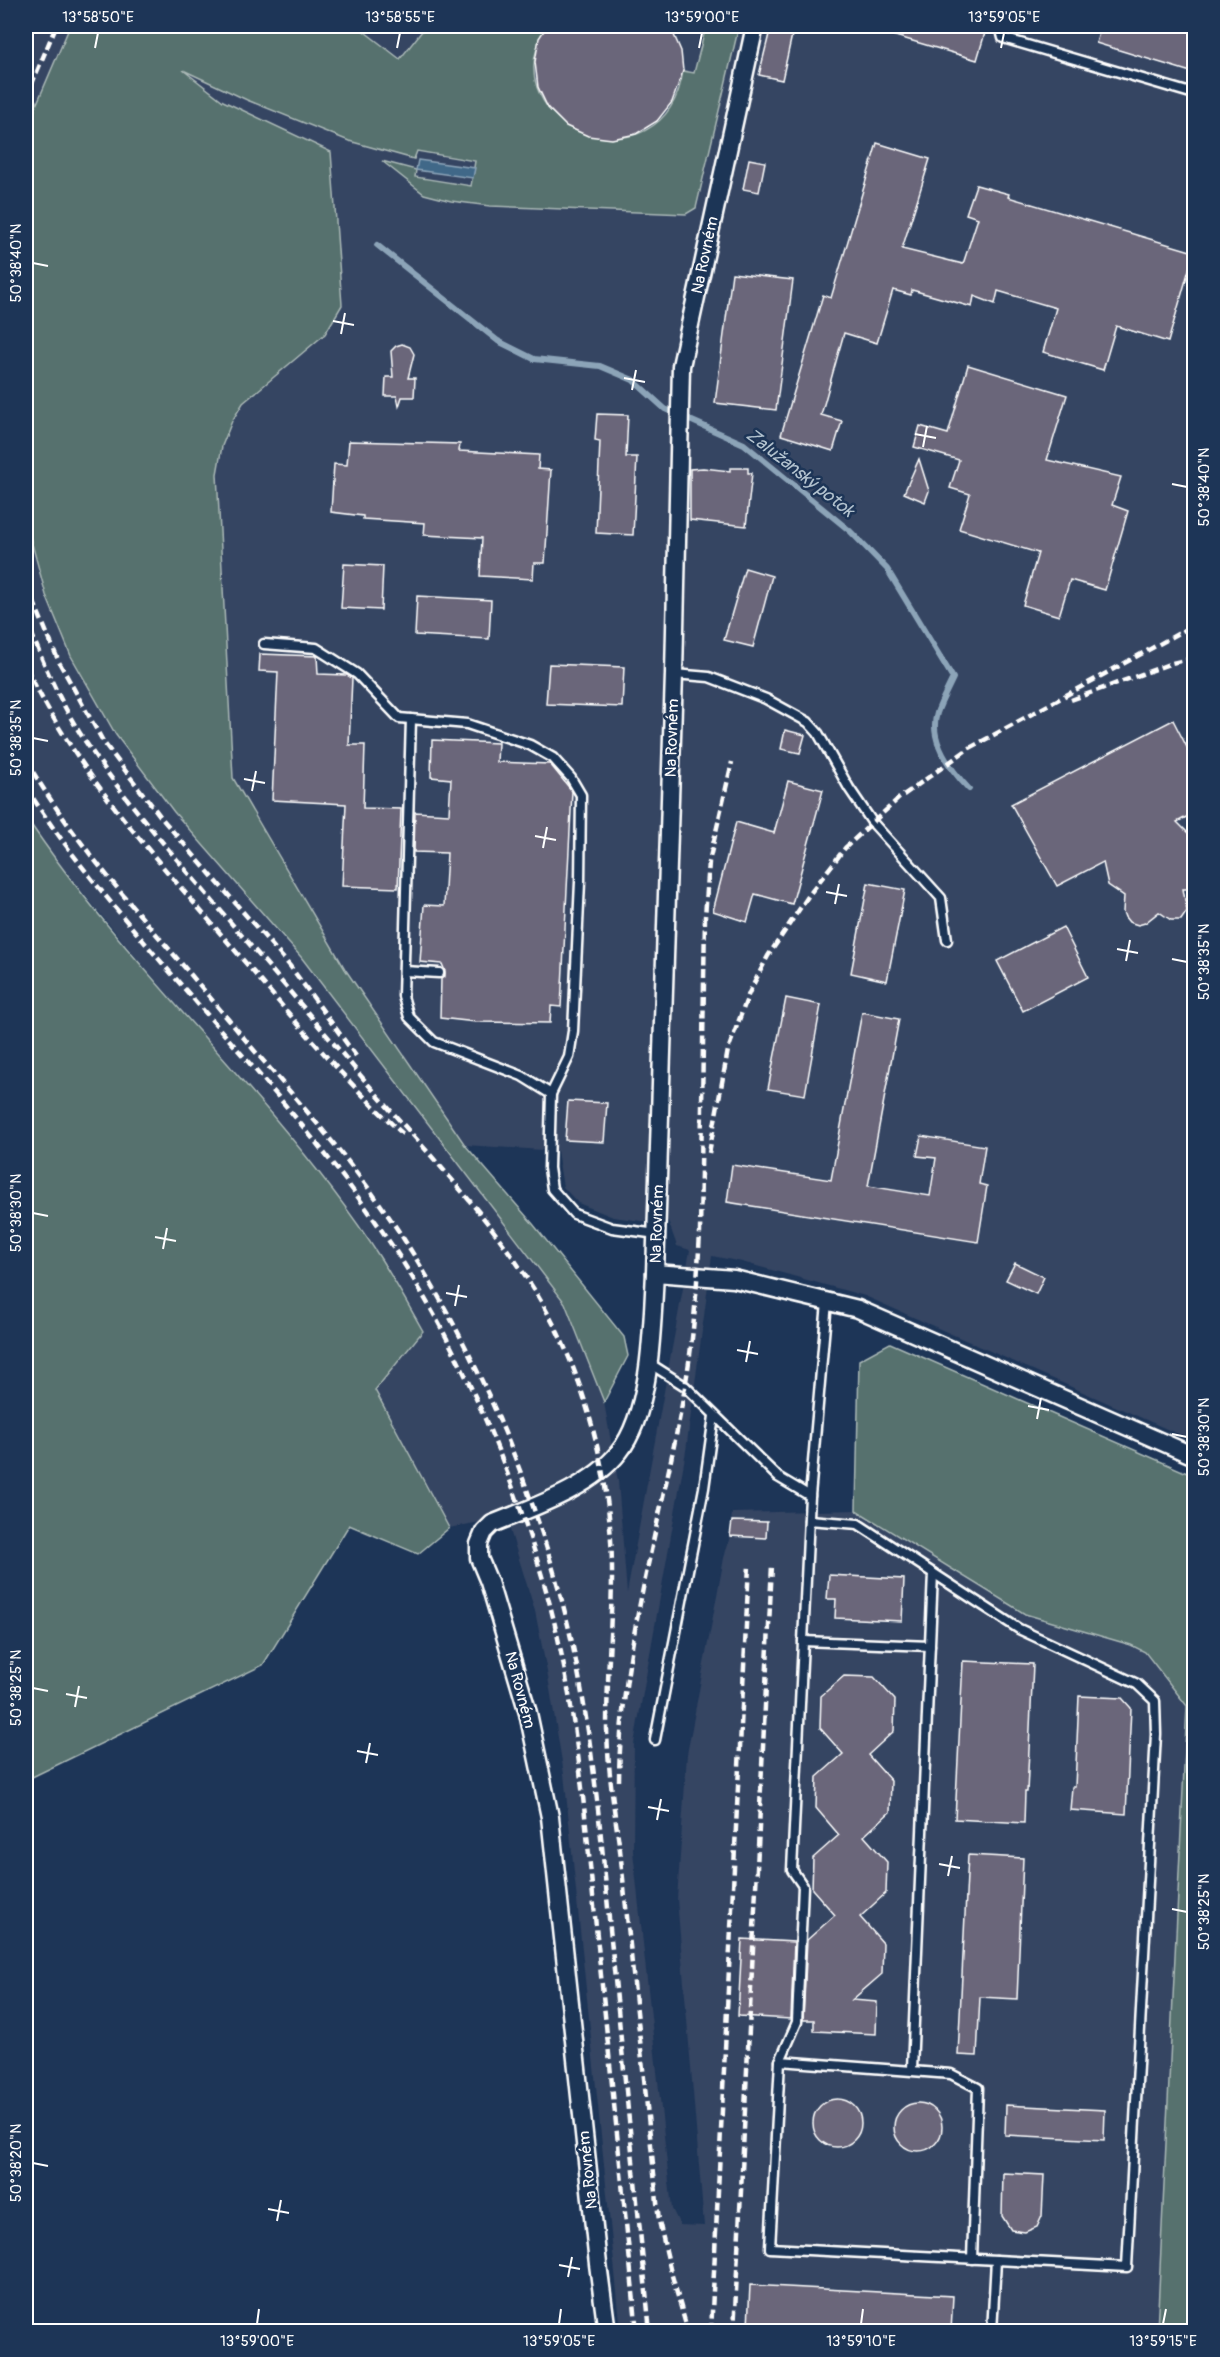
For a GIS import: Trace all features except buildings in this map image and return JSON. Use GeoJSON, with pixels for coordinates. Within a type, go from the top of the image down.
{"type":"FeatureCollection","features":[{"type":"Feature","properties":{"kind":"street","name":"Na Rovném"},"geometry":{"type":"LineString","coordinates":[[607,2331],[550,1817],[528,1713],[489,1582],[479,1558],[479,1544],[484,1532],[492,1524],[569,1490],[602,1468],[620,1451],[633,1428],[648,1363],[657,1234],[681,366],[755,26]]}},
{"type":"Feature","properties":{"kind":"street"},"geometry":{"type":"LineString","coordinates":[[655,1273],[734,1279],[858,1310],[1194,1456]]}},
{"type":"Feature","properties":{"kind":"lane"},"geometry":{"type":"LineString","coordinates":[[1000,26],[1003,38],[1194,94]]}},
{"type":"Feature","properties":{"kind":"lane"},"geometry":{"type":"LineString","coordinates":[[264,644],[316,648],[357,674],[399,718],[467,724],[530,745],[553,758],[571,778],[581,795],[580,882],[573,1031],[569,1057],[551,1094],[549,1168],[552,1189],[574,1214],[612,1228],[657,1234]]}},
{"type":"Feature","properties":{"kind":"lane"},"geometry":{"type":"LineString","coordinates":[[674,674],[709,677],[766,699],[808,722],[818,733],[872,822],[941,898],[947,940]]}},
{"type":"Feature","properties":{"kind":"lane"},"geometry":{"type":"LineString","coordinates":[[411,719],[404,971],[404,996],[409,1017],[434,1042],[522,1076],[551,1094]]}},
{"type":"Feature","properties":{"kind":"lane"},"geometry":{"type":"LineString","coordinates":[[404,971],[439,973]]}},
{"type":"Feature","properties":{"kind":"lane"},"geometry":{"type":"LineString","coordinates":[[809,1520],[858,1524],[1019,1629],[1137,1684],[1155,1701],[1156,1734],[1127,2267],[770,2248],[780,2061],[797,2022],[803,1886],[792,1869],[810,1496],[827,1302]]}},
{"type":"Feature","properties":{"kind":"lane"},"geometry":{"type":"LineString","coordinates":[[648,1363],[685,1386],[778,1477],[810,1496]]}},
{"type":"Feature","properties":{"kind":"lane"},"geometry":{"type":"LineString","coordinates":[[655,1740],[704,1488],[714,1416]]}},
{"type":"Feature","properties":{"kind":"lane"},"geometry":{"type":"LineString","coordinates":[[912,2069],[933,1573]]}},
{"type":"Feature","properties":{"kind":"lane"},"geometry":{"type":"LineString","coordinates":[[803,1641],[930,1646]]}},
{"type":"Feature","properties":{"kind":"lane"},"geometry":{"type":"LineString","coordinates":[[780,2061],[912,2069],[951,2074],[978,2088],[972,2259]]}},
{"type":"Feature","properties":{"kind":"lane"},"geometry":{"type":"LineString","coordinates":[[992,2331],[996,2260]]}},
{"type":"Feature","properties":{"kind":"shaded area"},"geometry":{"type":"Polygon","coordinates":[[[26,26],[70,26],[35,108],[26,148],[26,26]]]}},
{"type":"Feature","properties":{"kind":"shaded area"},"geometry":{"type":"Polygon","coordinates":[[[168,26],[1194,26],[1194,1441],[865,1296],[712,1256],[686,1451],[634,1744],[633,1851],[672,2209],[680,2225],[704,2226],[677,1899],[687,1754],[730,1536],[732,1513],[856,1510],[1025,1614],[1131,1645],[1145,1652],[1187,1706],[1157,2331],[621,2331],[564,1774],[535,1611],[506,1517],[449,1528],[375,1390],[423,1331],[379,1255],[273,1116],[139,961],[52,855],[26,817],[26,522],[46,595],[71,656],[116,735],[301,957],[565,1303],[604,1402],[618,1481],[627,1593],[690,1250],[677,1246],[668,1221],[641,1221],[613,1217],[578,1203],[563,1187],[557,1151],[465,1145],[345,969],[233,778],[217,474],[222,446],[232,421],[243,403],[325,334],[331,152],[223,101],[156,50],[168,26]]]}},
{"type":"Feature","properties":{"kind":"shaded area"},"geometry":{"type":"Polygon","coordinates":[[[418,160],[475,168],[473,178],[416,170],[418,160]]]}},
{"type":"Feature","properties":{"kind":"green space"},"geometry":{"type":"Polygon","coordinates":[[[70,26],[357,26],[400,59],[426,26],[547,26],[534,63],[540,94],[558,118],[585,133],[616,138],[645,130],[669,109],[683,71],[694,73],[706,26],[739,26],[696,208],[686,214],[490,206],[451,201],[424,194],[382,161],[416,170],[415,177],[471,186],[475,161],[417,151],[414,159],[349,141],[247,100],[183,70],[223,101],[331,152],[342,305],[325,334],[243,403],[232,421],[222,446],[217,474],[233,778],[345,969],[465,1145],[533,1224],[624,1337],[628,1356],[604,1402],[565,1303],[301,957],[174,812],[116,735],[71,656],[46,595],[26,522],[26,148],[35,108],[70,26]]]}},
{"type":"Feature","properties":{"kind":"green space"},"geometry":{"type":"Polygon","coordinates":[[[26,817],[113,932],[314,1166],[355,1220],[396,1284],[423,1331],[375,1390],[449,1528],[418,1554],[349,1525],[263,1665],[26,1780],[26,817]]]}},
{"type":"Feature","properties":{"kind":"green space"},"geometry":{"type":"Polygon","coordinates":[[[890,1343],[1194,1476],[1194,2331],[1157,2331],[1187,1706],[1145,1652],[1131,1645],[1025,1614],[856,1510],[859,1360],[890,1343]]]}},
{"type":"Feature","properties":{"kind":"waterway","name":"Zalužanský potok"},"geometry":{"type":"LineString","coordinates":[[377,245],[498,341],[534,359],[600,366],[633,380],[665,409],[744,444],[850,531],[887,569],[953,678],[937,713],[936,734],[943,754],[969,789]]}},
{"type":"Feature","properties":{"kind":"railway"},"geometry":{"type":"LineString","coordinates":[[26,98],[56,26]]}},
{"type":"Feature","properties":{"kind":"railway"},"geometry":{"type":"LineString","coordinates":[[26,574],[33,600],[59,662],[104,743],[164,821],[290,966],[356,1056]]}},
{"type":"Feature","properties":{"kind":"railway"},"geometry":{"type":"LineString","coordinates":[[26,619],[60,697],[76,727],[102,766],[178,861],[492,1229],[538,1296],[558,1332],[574,1370],[591,1421],[607,1500],[612,1553],[607,1711],[610,1775],[659,2221],[688,2332]]}},
{"type":"Feature","properties":{"kind":"railway"},"geometry":{"type":"LineString","coordinates":[[709,1153],[728,1050],[749,993],[768,956],[809,895],[845,848],[898,799],[968,749],[1194,625]]}},
{"type":"Feature","properties":{"kind":"railway"},"geometry":{"type":"LineString","coordinates":[[1071,700],[1172,663],[1194,658]]}},
{"type":"Feature","properties":{"kind":"railway"},"geometry":{"type":"LineString","coordinates":[[26,667],[69,744],[146,847],[315,1044],[403,1134]]}},
{"type":"Feature","properties":{"kind":"railway"},"geometry":{"type":"LineString","coordinates":[[26,760],[56,808],[108,876],[332,1142],[388,1215],[455,1326],[477,1370],[516,1461],[562,1601],[587,1727],[603,1854],[650,2332]]}},
{"type":"Feature","properties":{"kind":"railway"},"geometry":{"type":"LineString","coordinates":[[619,1781],[621,1731],[635,1632],[676,1436],[693,1330],[700,1233],[705,917],[709,862],[732,762]]}},
{"type":"Feature","properties":{"kind":"railway"},"geometry":{"type":"LineString","coordinates":[[26,787],[56,832],[105,895],[308,1132],[391,1244],[441,1327],[464,1372],[504,1465],[522,1512],[550,1605],[575,1732],[637,2332]]}},
{"type":"Feature","properties":{"kind":"railway"},"geometry":{"type":"LineString","coordinates":[[711,2332],[749,1565]]}},
{"type":"Feature","properties":{"kind":"railway"},"geometry":{"type":"LineString","coordinates":[[734,2332],[772,1565]]}}]}
